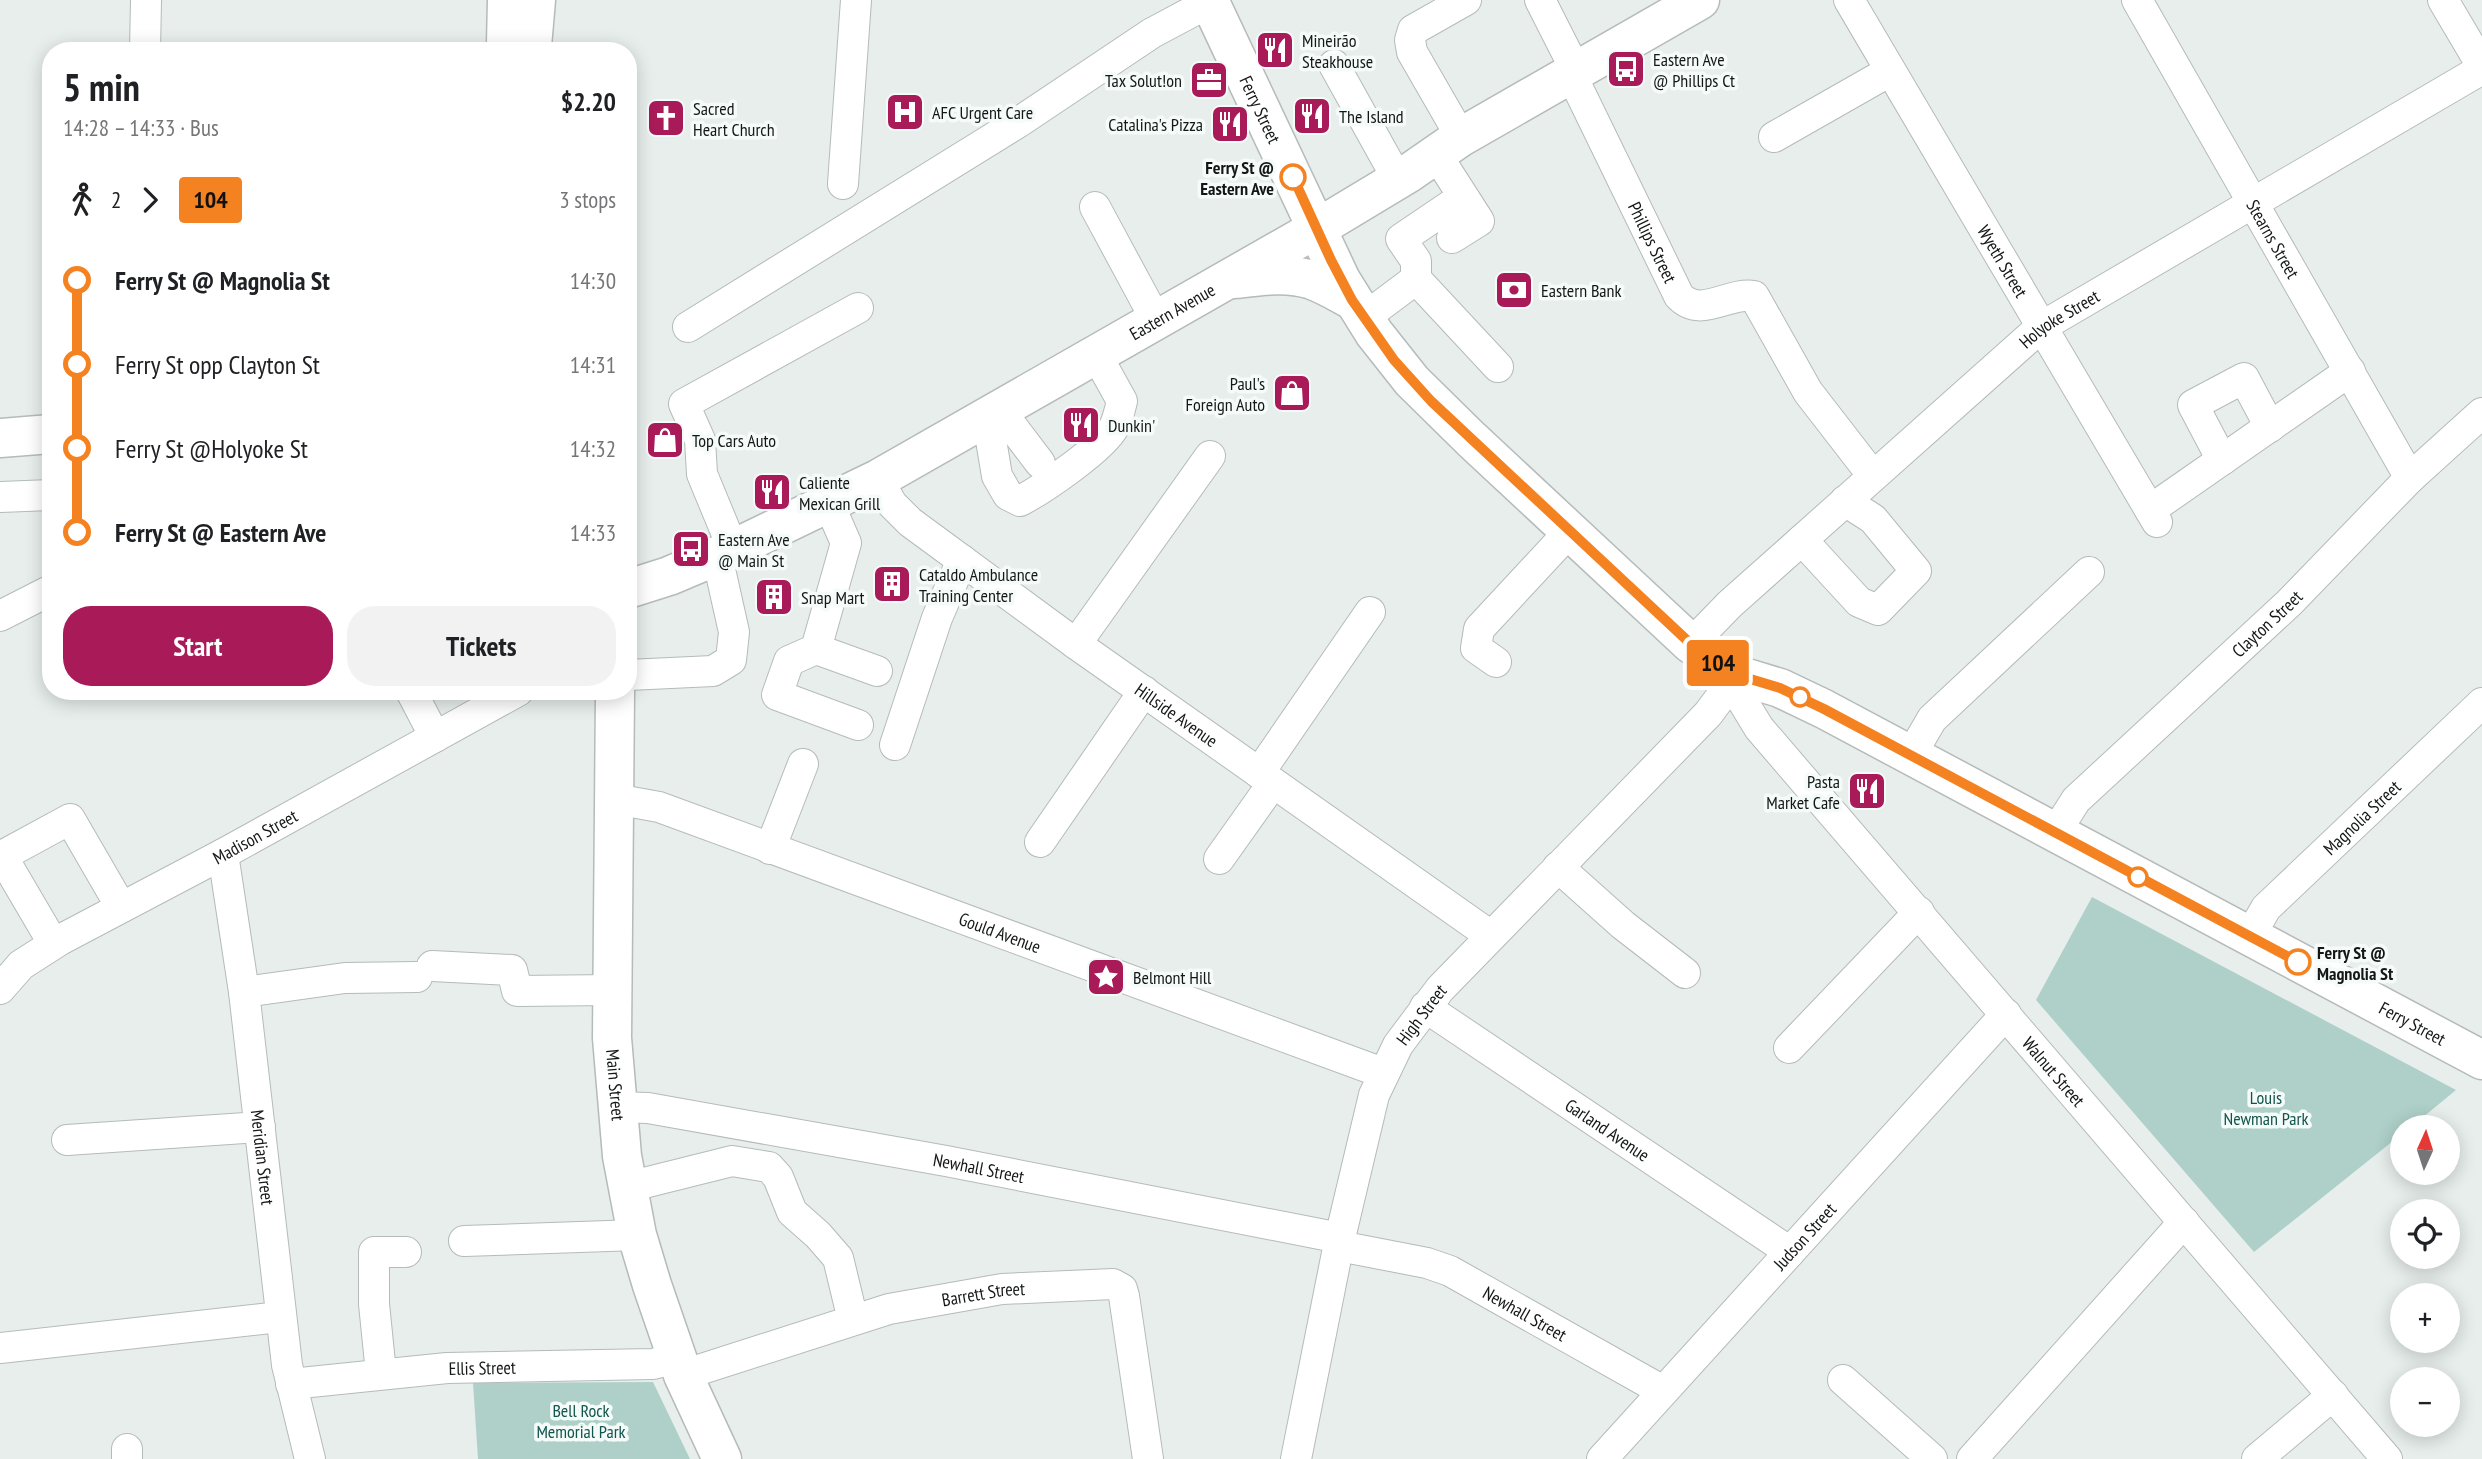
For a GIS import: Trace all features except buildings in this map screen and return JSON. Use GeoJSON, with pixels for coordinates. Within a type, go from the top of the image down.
{"type":"FeatureCollection","features":[{"type":"Feature","properties":{"kind":"main road"},"geometry":{"type":"LineString","coordinates":[[506,42],[507,0]]}},
{"type":"Feature","properties":{"kind":"main road"},"geometry":{"type":"LineString","coordinates":[[532,42],[536,0]]}},
{"type":"Feature","properties":{"kind":"main road","name":"Eastern Avenue"},"geometry":{"type":"LineString","coordinates":[[637,586],[669,576],[725,552],[878,479],[1316,229],[1398,180],[1448,145],[1700,0]]}},
{"type":"Feature","properties":{"kind":"main road","name":"Ferry Street"},"geometry":{"type":"LineString","coordinates":[[1211,1],[1316,229],[1358,309],[1394,360],[1431,401],[1691,644],[1737,675],[1797,696],[2482,1060]]}},
{"type":"Feature","properties":{"kind":"main road"},"geometry":{"type":"LineString","coordinates":[[1226,280],[1273,275],[1312,280],[1358,309]]}},
{"type":"Feature","properties":{"kind":"main road"},"geometry":{"type":"LineString","coordinates":[[0,438],[42,435]]}},
{"type":"Feature","properties":{"kind":"main road","name":"Main Street"},"geometry":{"type":"LineString","coordinates":[[615,700],[612,990],[616,1107],[637,1235],[680,1367],[722,1459]]}},
{"type":"Feature","properties":{"kind":"street"},"geometry":{"type":"LineString","coordinates":[[145,42],[146,0]]}},
{"type":"Feature","properties":{"kind":"street"},"geometry":{"type":"LineString","coordinates":[[843,184],[856,0]]}},
{"type":"Feature","properties":{"kind":"street"},"geometry":{"type":"LineString","coordinates":[[1358,309],[1479,221],[1463,197],[1448,145],[1412,52],[1410,40],[1413,30],[1466,0]]}},
{"type":"Feature","properties":{"kind":"street"},"geometry":{"type":"LineString","coordinates":[[1541,0],[1574,73]]}},
{"type":"Feature","properties":{"kind":"street","name":"Wyeth Street"},"geometry":{"type":"LineString","coordinates":[[1849,0],[2153,516],[2222,460]]}},
{"type":"Feature","properties":{"kind":"street","name":"Stearns Street"},"geometry":{"type":"LineString","coordinates":[[2137,0],[2410,478]]}},
{"type":"Feature","properties":{"kind":"street"},"geometry":{"type":"LineString","coordinates":[[2443,0],[2482,68]]}},
{"type":"Feature","properties":{"kind":"street"},"geometry":{"type":"LineString","coordinates":[[688,327],[1019,122],[1152,33],[1211,1]]}},
{"type":"Feature","properties":{"kind":"street"},"geometry":{"type":"LineString","coordinates":[[1334,65],[1398,180]]}},
{"type":"Feature","properties":{"kind":"street","name":"Holyoke Street"},"geometry":{"type":"LineString","coordinates":[[1691,644],[1730,604],[2041,327],[2482,68]]}},
{"type":"Feature","properties":{"kind":"street"},"geometry":{"type":"LineString","coordinates":[[1774,137],[1890,71]]}},
{"type":"Feature","properties":{"kind":"street","name":"Phillips Street"},"geometry":{"type":"LineString","coordinates":[[1574,73],[1679,296],[1688,304],[1697,307],[1737,296],[1754,296],[1808,392],[1873,476]]}},
{"type":"Feature","properties":{"kind":"street"},"geometry":{"type":"LineString","coordinates":[[1463,197],[1401,239],[1430,257],[1498,368]]}},
{"type":"Feature","properties":{"kind":"street"},"geometry":{"type":"LineString","coordinates":[[1095,207],[1156,320]]}},
{"type":"Feature","properties":{"kind":"street"},"geometry":{"type":"LineString","coordinates":[[637,675],[713,671],[731,660],[734,632],[725,552],[702,474],[700,440],[684,404],[858,308]]}},
{"type":"Feature","properties":{"kind":"street"},"geometry":{"type":"LineString","coordinates":[[993,412],[997,476],[1008,495],[1020,501],[1036,493],[1104,440],[1115,427],[1122,401],[1096,354]]}},
{"type":"Feature","properties":{"kind":"street"},"geometry":{"type":"LineString","coordinates":[[2270,427],[2244,378],[2193,405],[2222,460],[2270,427],[2350,371]]}},
{"type":"Feature","properties":{"kind":"street"},"geometry":{"type":"LineString","coordinates":[[993,412],[1040,463]]}},
{"type":"Feature","properties":{"kind":"street","name":"Clayton Street"},"geometry":{"type":"LineString","coordinates":[[2055,833],[2076,800],[2289,603],[2410,478],[2482,413]]}},
{"type":"Feature","properties":{"kind":"street"},"geometry":{"type":"LineString","coordinates":[[1076,644],[1210,456]]}},
{"type":"Feature","properties":{"kind":"street","name":"Hillside Avenue"},"geometry":{"type":"LineString","coordinates":[[878,479],[901,514],[962,560],[1076,644],[1491,936]]}},
{"type":"Feature","properties":{"kind":"street"},"geometry":{"type":"LineString","coordinates":[[0,497],[42,495]]}},
{"type":"Feature","properties":{"kind":"street"},"geometry":{"type":"LineString","coordinates":[[1802,540],[1859,602],[1878,610],[1916,571],[1873,519],[1845,501]]}},
{"type":"Feature","properties":{"kind":"street"},"geometry":{"type":"LineString","coordinates":[[816,649],[846,543],[829,504]]}},
{"type":"Feature","properties":{"kind":"street"},"geometry":{"type":"LineString","coordinates":[[1496,662],[1476,648],[1479,629],[1570,531]]}},
{"type":"Feature","properties":{"kind":"street"},"geometry":{"type":"LineString","coordinates":[[895,745],[937,618],[962,560]]}},
{"type":"Feature","properties":{"kind":"street"},"geometry":{"type":"LineString","coordinates":[[1911,755],[1933,719],[2089,572]]}},
{"type":"Feature","properties":{"kind":"street"},"geometry":{"type":"LineString","coordinates":[[0,616],[42,595]]}},
{"type":"Feature","properties":{"kind":"street"},"geometry":{"type":"LineString","coordinates":[[1219,859],[1266,778],[1370,612]]}},
{"type":"Feature","properties":{"kind":"street"},"geometry":{"type":"LineString","coordinates":[[858,725],[777,695],[789,661],[816,649],[877,671]]}},
{"type":"Feature","properties":{"kind":"street","name":"Walnut Street"},"geometry":{"type":"LineString","coordinates":[[1737,675],[1742,700],[1768,738],[2387,1459]]}},
{"type":"Feature","properties":{"kind":"street","name":"High Street"},"geometry":{"type":"LineString","coordinates":[[1296,1459],[1339,1242],[1370,1108],[1383,1073],[1398,1045],[1425,1007],[1708,714],[1737,675]]}},
{"type":"Feature","properties":{"kind":"street"},"geometry":{"type":"LineString","coordinates":[[1040,842],[1143,691]]}},
{"type":"Feature","properties":{"kind":"street"},"geometry":{"type":"LineString","coordinates":[[1768,738],[1797,696]]}},
{"type":"Feature","properties":{"kind":"street"},"geometry":{"type":"LineString","coordinates":[[416,700],[435,737]]}},
{"type":"Feature","properties":{"kind":"street","name":"Madison Street"},"geometry":{"type":"LineString","coordinates":[[0,989],[21,965],[53,943],[223,854],[502,700]]}},
{"type":"Feature","properties":{"kind":"street","name":"Magnolia Street"},"geometry":{"type":"LineString","coordinates":[[2250,936],[2266,908],[2482,703]]}},
{"type":"Feature","properties":{"kind":"street"},"geometry":{"type":"LineString","coordinates":[[770,849],[803,764]]}},
{"type":"Feature","properties":{"kind":"street","name":"Gould Avenue"},"geometry":{"type":"LineString","coordinates":[[615,799],[659,807],[1383,1073]]}},
{"type":"Feature","properties":{"kind":"street"},"geometry":{"type":"LineString","coordinates":[[53,943],[2,856],[70,819],[121,907]]}},
{"type":"Feature","properties":{"kind":"street","name":"Meridian Street"},"geometry":{"type":"LineString","coordinates":[[223,854],[244,992],[280,1317],[290,1384],[310,1459]]}},
{"type":"Feature","properties":{"kind":"street"},"geometry":{"type":"LineString","coordinates":[[1558,867],[1623,925],[1685,974]]}},
{"type":"Feature","properties":{"kind":"street"},"geometry":{"type":"LineString","coordinates":[[1789,1048],[1919,912]]}},
{"type":"Feature","properties":{"kind":"street"},"geometry":{"type":"LineString","coordinates":[[244,992],[345,978],[425,971],[512,970],[517,991],[612,990]]}},
{"type":"Feature","properties":{"kind":"street","name":"Garland Avenue"},"geometry":{"type":"LineString","coordinates":[[1425,1007],[1790,1252]]}},
{"type":"Feature","properties":{"kind":"street","name":"Judson Street"},"geometry":{"type":"LineString","coordinates":[[1602,1459],[2006,1014]]}},
{"type":"Feature","properties":{"kind":"street","name":"Newhall Street"},"geometry":{"type":"LineString","coordinates":[[616,1107],[648,1108],[946,1161],[1339,1242],[1427,1263],[1450,1271],[1663,1391]]}},
{"type":"Feature","properties":{"kind":"street"},"geometry":{"type":"LineString","coordinates":[[67,1140],[260,1127]]}},
{"type":"Feature","properties":{"kind":"street"},"geometry":{"type":"LineString","coordinates":[[628,1187],[732,1161],[769,1167],[778,1177],[792,1212],[818,1235],[838,1258],[853,1320]]}},
{"type":"Feature","properties":{"kind":"street"},"geometry":{"type":"LineString","coordinates":[[1972,1459],[2184,1222]]}},
{"type":"Feature","properties":{"kind":"street"},"geometry":{"type":"LineString","coordinates":[[464,1241],[637,1235]]}},
{"type":"Feature","properties":{"kind":"street"},"geometry":{"type":"LineString","coordinates":[[380,1373],[374,1304],[374,1252],[406,1252]]}},
{"type":"Feature","properties":{"kind":"street","name":"Barrett Street"},"geometry":{"type":"LineString","coordinates":[[680,1367],[902,1306],[992,1290],[1115,1285],[1122,1289],[1124,1296],[1148,1459]]}},
{"type":"Feature","properties":{"kind":"street"},"geometry":{"type":"LineString","coordinates":[[0,1348],[280,1317]]}},
{"type":"Feature","properties":{"kind":"street","name":"Ellis Street"},"geometry":{"type":"LineString","coordinates":[[290,1384],[447,1368],[653,1364],[680,1367]]}},
{"type":"Feature","properties":{"kind":"street"},"geometry":{"type":"LineString","coordinates":[[1843,1380],[1932,1459]]}},
{"type":"Feature","properties":{"kind":"street"},"geometry":{"type":"LineString","coordinates":[[2257,1459],[2333,1395]]}},
{"type":"Feature","properties":{"kind":"green space","name":"Louis Newman Park"},"geometry":{"type":"Polygon","coordinates":[[[2092,897],[2456,1090],[2426,1115],[2390,1115],[2390,1143],[2254,1252],[2036,1000],[2092,897]]]}},
{"type":"Feature","properties":{"kind":"green space","name":"Bell Rock Memorial Park"},"geometry":{"type":"Polygon","coordinates":[[[653,1382],[690,1459],[478,1459],[473,1383],[653,1382]]]}},
{"type":"Feature","properties":{"kind":"bus line","name":"104"},"geometry":{"type":"LineString","coordinates":[[1293,177],[1352,300],[1394,360],[1431,401],[1691,644],[1737,675],[1780,688],[1824,709],[2298,962]]}},
{"type":"Feature","properties":{"kind":"place","name":"Mineirão Steakhouse"},"geometry":{"type":"Point","coordinates":[1275,50]}},
{"type":"Feature","properties":{"kind":"place","name":"Eastern Ave @ Phillips Ct"},"geometry":{"type":"Point","coordinates":[1626,69]}},
{"type":"Feature","properties":{"kind":"place","name":"Tax Solut!on"},"geometry":{"type":"Point","coordinates":[1209,80]}},
{"type":"Feature","properties":{"kind":"place","name":"AFC Urgent Care"},"geometry":{"type":"Point","coordinates":[905,112]}},
{"type":"Feature","properties":{"kind":"place","name":"The Island"},"geometry":{"type":"Point","coordinates":[1312,116]}},
{"type":"Feature","properties":{"kind":"place","name":"Sacred Heart Church"},"geometry":{"type":"Point","coordinates":[666,118]}},
{"type":"Feature","properties":{"kind":"place","name":"Catalina's Pizza"},"geometry":{"type":"Point","coordinates":[1230,124]}},
{"type":"Feature","properties":{"kind":"place","name":"Ferry St @ Eastern Ave"},"geometry":{"type":"Point","coordinates":[1293,177]}},
{"type":"Feature","properties":{"kind":"place","name":"Eastern Bank"},"geometry":{"type":"Point","coordinates":[1514,290]}},
{"type":"Feature","properties":{"kind":"place","name":"Paul's Foreign Auto"},"geometry":{"type":"Point","coordinates":[1292,393]}},
{"type":"Feature","properties":{"kind":"place","name":"Dunkin'"},"geometry":{"type":"Point","coordinates":[1081,425]}},
{"type":"Feature","properties":{"kind":"place","name":"Top Cars Auto"},"geometry":{"type":"Point","coordinates":[665,440]}},
{"type":"Feature","properties":{"kind":"place","name":"Caliente Mexican Grill"},"geometry":{"type":"Point","coordinates":[772,492]}},
{"type":"Feature","properties":{"kind":"place","name":"Eastern Ave @ Main St"},"geometry":{"type":"Point","coordinates":[691,549]}},
{"type":"Feature","properties":{"kind":"place","name":"Cataldo Ambulance Training Center"},"geometry":{"type":"Point","coordinates":[892,584]}},
{"type":"Feature","properties":{"kind":"place","name":"Snap Mart"},"geometry":{"type":"Point","coordinates":[774,597]}},
{"type":"Feature","properties":{"kind":"place","name":"Pasta Market Cafe"},"geometry":{"type":"Point","coordinates":[1867,791]}},
{"type":"Feature","properties":{"kind":"place","name":"Ferry St @ Magnolia St"},"geometry":{"type":"Point","coordinates":[2298,962]}},
{"type":"Feature","properties":{"kind":"place","name":"Belmont Hill"},"geometry":{"type":"Point","coordinates":[1106,977]}}]}
